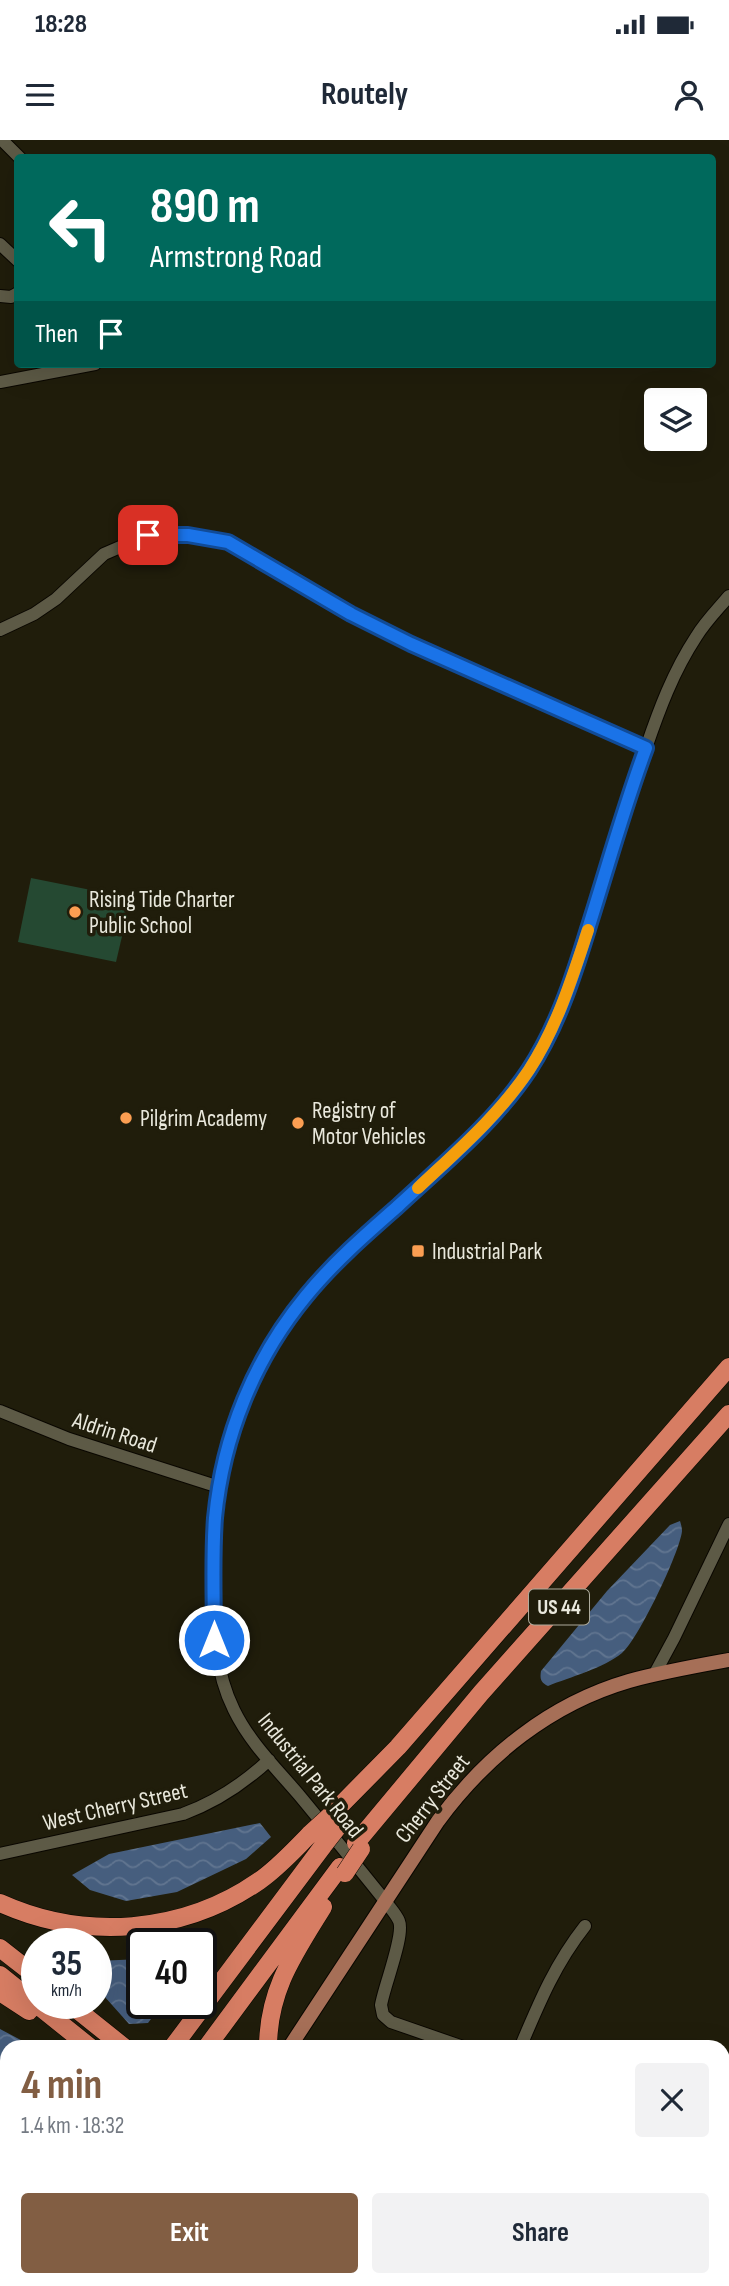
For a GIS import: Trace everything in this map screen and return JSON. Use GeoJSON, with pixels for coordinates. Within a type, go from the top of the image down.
{"type":"FeatureCollection","features":[{"type":"Feature","properties":{"kind":"highway","name":"US 44"},"geometry":{"type":"LineString","coordinates":[[317,1840],[729,1367]]}},
{"type":"Feature","properties":{"kind":"highway","name":"US 44"},"geometry":{"type":"LineString","coordinates":[[343,1870],[390,1800],[481,1693],[729,1414]]}},
{"type":"Feature","properties":{"kind":"highway"},"geometry":{"type":"LineString","coordinates":[[0,1903],[35,1917],[69,1925],[99,1928],[136,1927],[169,1921],[236,1895],[317,1840]]}},
{"type":"Feature","properties":{"kind":"highway"},"geometry":{"type":"LineString","coordinates":[[178,2040],[317,1840]]}},
{"type":"Feature","properties":{"kind":"highway"},"geometry":{"type":"LineString","coordinates":[[212,2040],[343,1870]]}},
{"type":"Feature","properties":{"kind":"highway"},"geometry":{"type":"LineString","coordinates":[[268,2040],[270,2014],[280,1981],[343,1870]]}},
{"type":"Feature","properties":{"kind":"highway"},"geometry":{"type":"LineString","coordinates":[[0,1948],[21,1964]]}},
{"type":"Feature","properties":{"kind":"highway"},"geometry":{"type":"LineString","coordinates":[[0,1975],[81,2040]]}},
{"type":"Feature","properties":{"kind":"highway"},"geometry":{"type":"LineString","coordinates":[[0,1992],[44,2021],[75,2035]]}},
{"type":"Feature","properties":{"kind":"highway"},"geometry":{"type":"LineString","coordinates":[[89,2019],[115,2040]]}},
{"type":"Feature","properties":{"kind":"main road","name":"Cherry Street"},"geometry":{"type":"LineString","coordinates":[[294,2040],[438,1821],[453,1800],[490,1761],[530,1728],[566,1707],[615,1686],[653,1675],[729,1660]]}},
{"type":"Feature","properties":{"kind":"street"},"geometry":{"type":"LineString","coordinates":[[2,140],[16,154]]}},
{"type":"Feature","properties":{"kind":"street"},"geometry":{"type":"LineString","coordinates":[[0,244],[14,257]]}},
{"type":"Feature","properties":{"kind":"street"},"geometry":{"type":"LineString","coordinates":[[0,382],[36,370],[58,368]]}},
{"type":"Feature","properties":{"kind":"street"},"geometry":{"type":"LineString","coordinates":[[0,630],[34,614],[55,599],[104,554],[148,535],[188,535],[228,542],[351,614],[397,637],[646,748]]}},
{"type":"Feature","properties":{"kind":"street","name":"Industrial Park Road"},"geometry":{"type":"LineString","coordinates":[[443,2040],[391,2022],[383,2015],[381,2005],[400,1928],[399,1921],[245,1730],[227,1695],[218,1663],[214,1624],[214,1548],[219,1488],[227,1450],[244,1399],[264,1358],[290,1317],[335,1264],[479,1131],[511,1094],[538,1054],[572,978],[659,708],[686,653],[729,596]]}},
{"type":"Feature","properties":{"kind":"street","name":"Aldrin Road"},"geometry":{"type":"LineString","coordinates":[[0,1411],[69,1439],[219,1488]]}},
{"type":"Feature","properties":{"kind":"street"},"geometry":{"type":"LineString","coordinates":[[653,1675],[674,1638],[729,1524]]}},
{"type":"Feature","properties":{"kind":"street","name":"West Cherry Street"},"geometry":{"type":"LineString","coordinates":[[0,1854],[183,1814],[233,1791],[268,1760]]}},
{"type":"Feature","properties":{"kind":"street"},"geometry":{"type":"LineString","coordinates":[[523,2040],[564,1954],[585,1926]]}},
{"type":"Feature","properties":{"kind":"green space"},"geometry":{"type":"Polygon","coordinates":[[[31,878],[131,898],[116,962],[18,942],[31,878]]]}},
{"type":"Feature","properties":{"kind":"water"},"geometry":{"type":"Polygon","coordinates":[[[680,1521],[682,1531],[674,1557],[629,1645],[615,1658],[596,1668],[548,1686],[543,1683],[541,1671],[607,1591],[670,1525],[680,1521]]]}},
{"type":"Feature","properties":{"kind":"water"},"geometry":{"type":"Polygon","coordinates":[[[260,1823],[271,1837],[246,1859],[177,1892],[126,1901],[90,1890],[72,1875],[109,1854],[260,1823]]]}},
{"type":"Feature","properties":{"kind":"water"},"geometry":{"type":"Polygon","coordinates":[[[112,1960],[126,1960],[126,2019],[151,2019],[148,2023],[129,2024],[112,2005],[112,1960]]]}},
{"type":"Feature","properties":{"kind":"water"},"geometry":{"type":"Polygon","coordinates":[[[0,2029],[21,2040],[0,2040],[0,2029]]]}},
{"type":"Feature","properties":{"kind":"slow traffic"},"geometry":{"type":"LineString","coordinates":[[418,1188],[479,1131],[528,1071],[550,1031],[588,930]]}},
{"type":"Feature","properties":{"kind":"place","name":"Rising Tide Charter Public School"},"geometry":{"type":"Point","coordinates":[75,912]}},
{"type":"Feature","properties":{"kind":"place","name":"Pilgrim Academy"},"geometry":{"type":"Point","coordinates":[126,1118]}},
{"type":"Feature","properties":{"kind":"place","name":"Registry of Motor Vehicles"},"geometry":{"type":"Point","coordinates":[298,1123]}},
{"type":"Feature","properties":{"kind":"place","name":"Industrial Park"},"geometry":{"type":"Point","coordinates":[418,1251]}},
{"type":"Feature","properties":{"kind":"route"},"geometry":{"type":"LineString","coordinates":[[148,535],[188,535],[228,542],[351,614],[431,654],[646,748],[569,986],[550,1031],[528,1071],[479,1131],[335,1264],[307,1294],[275,1338],[254,1377],[235,1423],[219,1488],[214,1548],[214,1640]]}}]}
